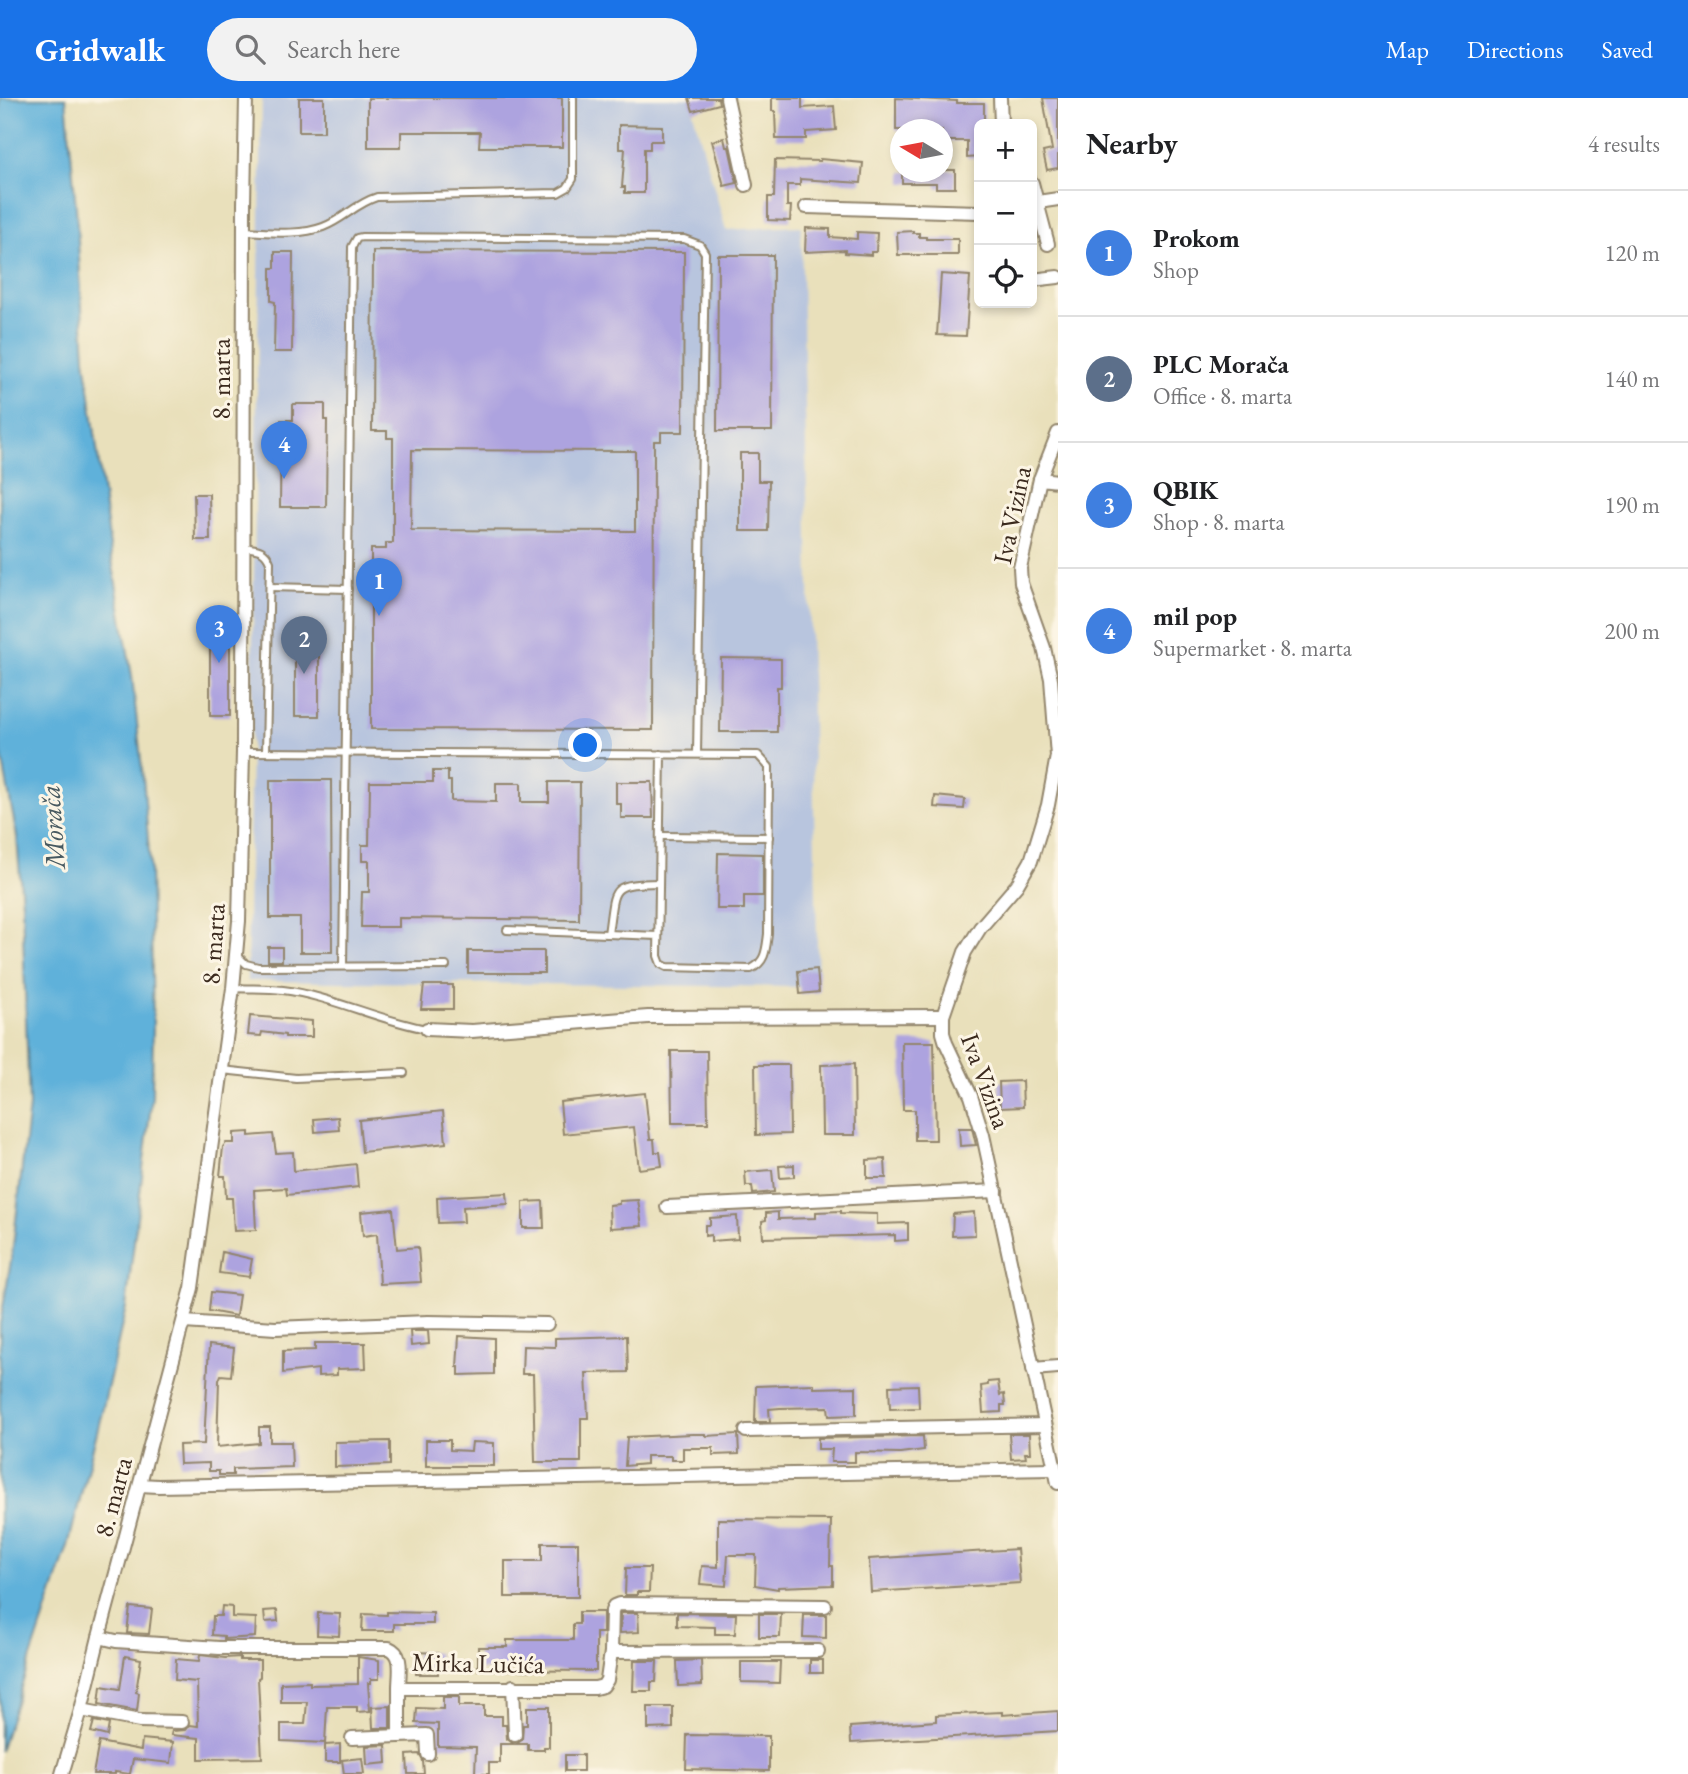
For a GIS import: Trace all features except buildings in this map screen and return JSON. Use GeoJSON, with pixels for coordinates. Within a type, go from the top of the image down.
{"type":"FeatureCollection","features":[{"type":"Feature","properties":{"kind":"street","name":"8. marta"},"geometry":{"type":"LineString","coordinates":[[62,1774],[184,1322],[199,1241],[237,955],[243,751],[246,98]]}},
{"type":"Feature","properties":{"kind":"street"},"geometry":{"type":"LineString","coordinates":[[727,98],[747,185]]}},
{"type":"Feature","properties":{"kind":"street"},"geometry":{"type":"LineString","coordinates":[[1000,98],[1002,119]]}},
{"type":"Feature","properties":{"kind":"street"},"geometry":{"type":"LineString","coordinates":[[1037,207],[1058,199]]}},
{"type":"Feature","properties":{"kind":"street"},"geometry":{"type":"LineString","coordinates":[[806,207],[974,212]]}},
{"type":"Feature","properties":{"kind":"street"},"geometry":{"type":"LineString","coordinates":[[1037,210],[1048,244]]}},
{"type":"Feature","properties":{"kind":"street"},"geometry":{"type":"LineString","coordinates":[[1037,280],[1058,278]]}},
{"type":"Feature","properties":{"kind":"street","name":"Iva Vizina"},"geometry":{"type":"LineString","coordinates":[[1058,433],[1040,479],[1020,568],[1021,583],[1044,648],[1057,728],[1057,755],[1048,805],[1031,861],[1017,885],[971,940],[943,1016],[946,1043],[971,1096],[983,1135],[1058,1483]]}},
{"type":"Feature","properties":{"kind":"street"},"geometry":{"type":"LineString","coordinates":[[1040,479],[1058,481]]}},
{"type":"Feature","properties":{"kind":"street"},"geometry":{"type":"LineString","coordinates":[[427,1029],[472,1031],[648,1017],[943,1016]]}},
{"type":"Feature","properties":{"kind":"street"},"geometry":{"type":"LineString","coordinates":[[667,1207],[996,1191]]}},
{"type":"Feature","properties":{"kind":"street"},"geometry":{"type":"LineString","coordinates":[[184,1322],[275,1328],[428,1322],[547,1324]]}},
{"type":"Feature","properties":{"kind":"street"},"geometry":{"type":"LineString","coordinates":[[1033,1369],[1058,1367]]}},
{"type":"Feature","properties":{"kind":"street"},"geometry":{"type":"LineString","coordinates":[[746,1431],[1045,1424]]}},
{"type":"Feature","properties":{"kind":"street"},"geometry":{"type":"LineString","coordinates":[[140,1485],[1055,1469]]}},
{"type":"Feature","properties":{"kind":"street"},"geometry":{"type":"LineString","coordinates":[[818,1651],[611,1652],[612,1611],[614,1606],[619,1604],[825,1606]]}},
{"type":"Feature","properties":{"kind":"street","name":"Mirka Lučića"},"geometry":{"type":"LineString","coordinates":[[99,1637],[117,1641],[219,1648],[388,1648],[397,1652],[399,1658],[399,1688],[603,1686],[607,1680],[611,1652]]}},
{"type":"Feature","properties":{"kind":"street"},"geometry":{"type":"LineString","coordinates":[[513,1686],[515,1735]]}},
{"type":"Feature","properties":{"kind":"street"},"geometry":{"type":"LineString","coordinates":[[399,1688],[399,1736]]}},
{"type":"Feature","properties":{"kind":"street"},"geometry":{"type":"LineString","coordinates":[[81,1710],[140,1721],[182,1722]]}},
{"type":"Feature","properties":{"kind":"street"},"geometry":{"type":"LineString","coordinates":[[352,1738],[427,1735],[428,1754]]}},
{"type":"Feature","properties":{"kind":"lane"},"geometry":{"type":"LineString","coordinates":[[244,232],[304,232],[341,218],[361,202],[377,197],[558,193],[567,188],[573,179],[572,98]]}},
{"type":"Feature","properties":{"kind":"lane"},"geometry":{"type":"LineString","coordinates":[[343,966],[352,247],[357,239],[389,237],[694,241],[700,245],[705,253],[697,754]]}},
{"type":"Feature","properties":{"kind":"lane"},"geometry":{"type":"LineString","coordinates":[[243,547],[262,550],[270,562],[266,752]]}},
{"type":"Feature","properties":{"kind":"lane"},"geometry":{"type":"LineString","coordinates":[[270,587],[348,589]]}},
{"type":"Feature","properties":{"kind":"lane"},"geometry":{"type":"LineString","coordinates":[[243,751],[266,752],[345,751],[697,754],[758,755],[769,767],[768,934],[764,959],[751,969],[667,967],[661,964],[658,956],[661,754]]}},
{"type":"Feature","properties":{"kind":"lane"},"geometry":{"type":"LineString","coordinates":[[660,836],[769,837]]}},
{"type":"Feature","properties":{"kind":"lane"},"geometry":{"type":"LineString","coordinates":[[608,934],[614,895],[620,887],[630,883],[659,883]]}},
{"type":"Feature","properties":{"kind":"lane"},"geometry":{"type":"LineString","coordinates":[[507,930],[658,936]]}},
{"type":"Feature","properties":{"kind":"lane"},"geometry":{"type":"LineString","coordinates":[[237,955],[246,964],[258,967],[446,967]]}},
{"type":"Feature","properties":{"kind":"lane"},"geometry":{"type":"LineString","coordinates":[[233,988],[283,990],[427,1029]]}},
{"type":"Feature","properties":{"kind":"lane"},"geometry":{"type":"LineString","coordinates":[[222,1070],[296,1078],[404,1073]]}},
{"type":"Feature","properties":{"kind":"shaded area"},"geometry":{"type":"Polygon","coordinates":[[[262,98],[689,98],[726,230],[801,226],[818,987],[247,981],[262,98]]]}},
{"type":"Feature","properties":{"kind":"water","name":"Morača"},"geometry":{"type":"Polygon","coordinates":[[[0,98],[66,98],[85,358],[111,554],[132,676],[144,788],[150,865],[153,1027],[152,1096],[126,1307],[68,1546],[0,1751],[0,1324],[12,1255],[29,1106],[17,837],[0,746],[0,98]]]}},
{"type":"Feature","properties":{"kind":"place","name":"mil pop"},"geometry":{"type":"Point","coordinates":[284,479]}},
{"type":"Feature","properties":{"kind":"place","name":"Prokom"},"geometry":{"type":"Point","coordinates":[379,616]}},
{"type":"Feature","properties":{"kind":"place","name":"QBIK"},"geometry":{"type":"Point","coordinates":[219,663]}},
{"type":"Feature","properties":{"kind":"place","name":"PLC Morača"},"geometry":{"type":"Point","coordinates":[304,674]}}]}
